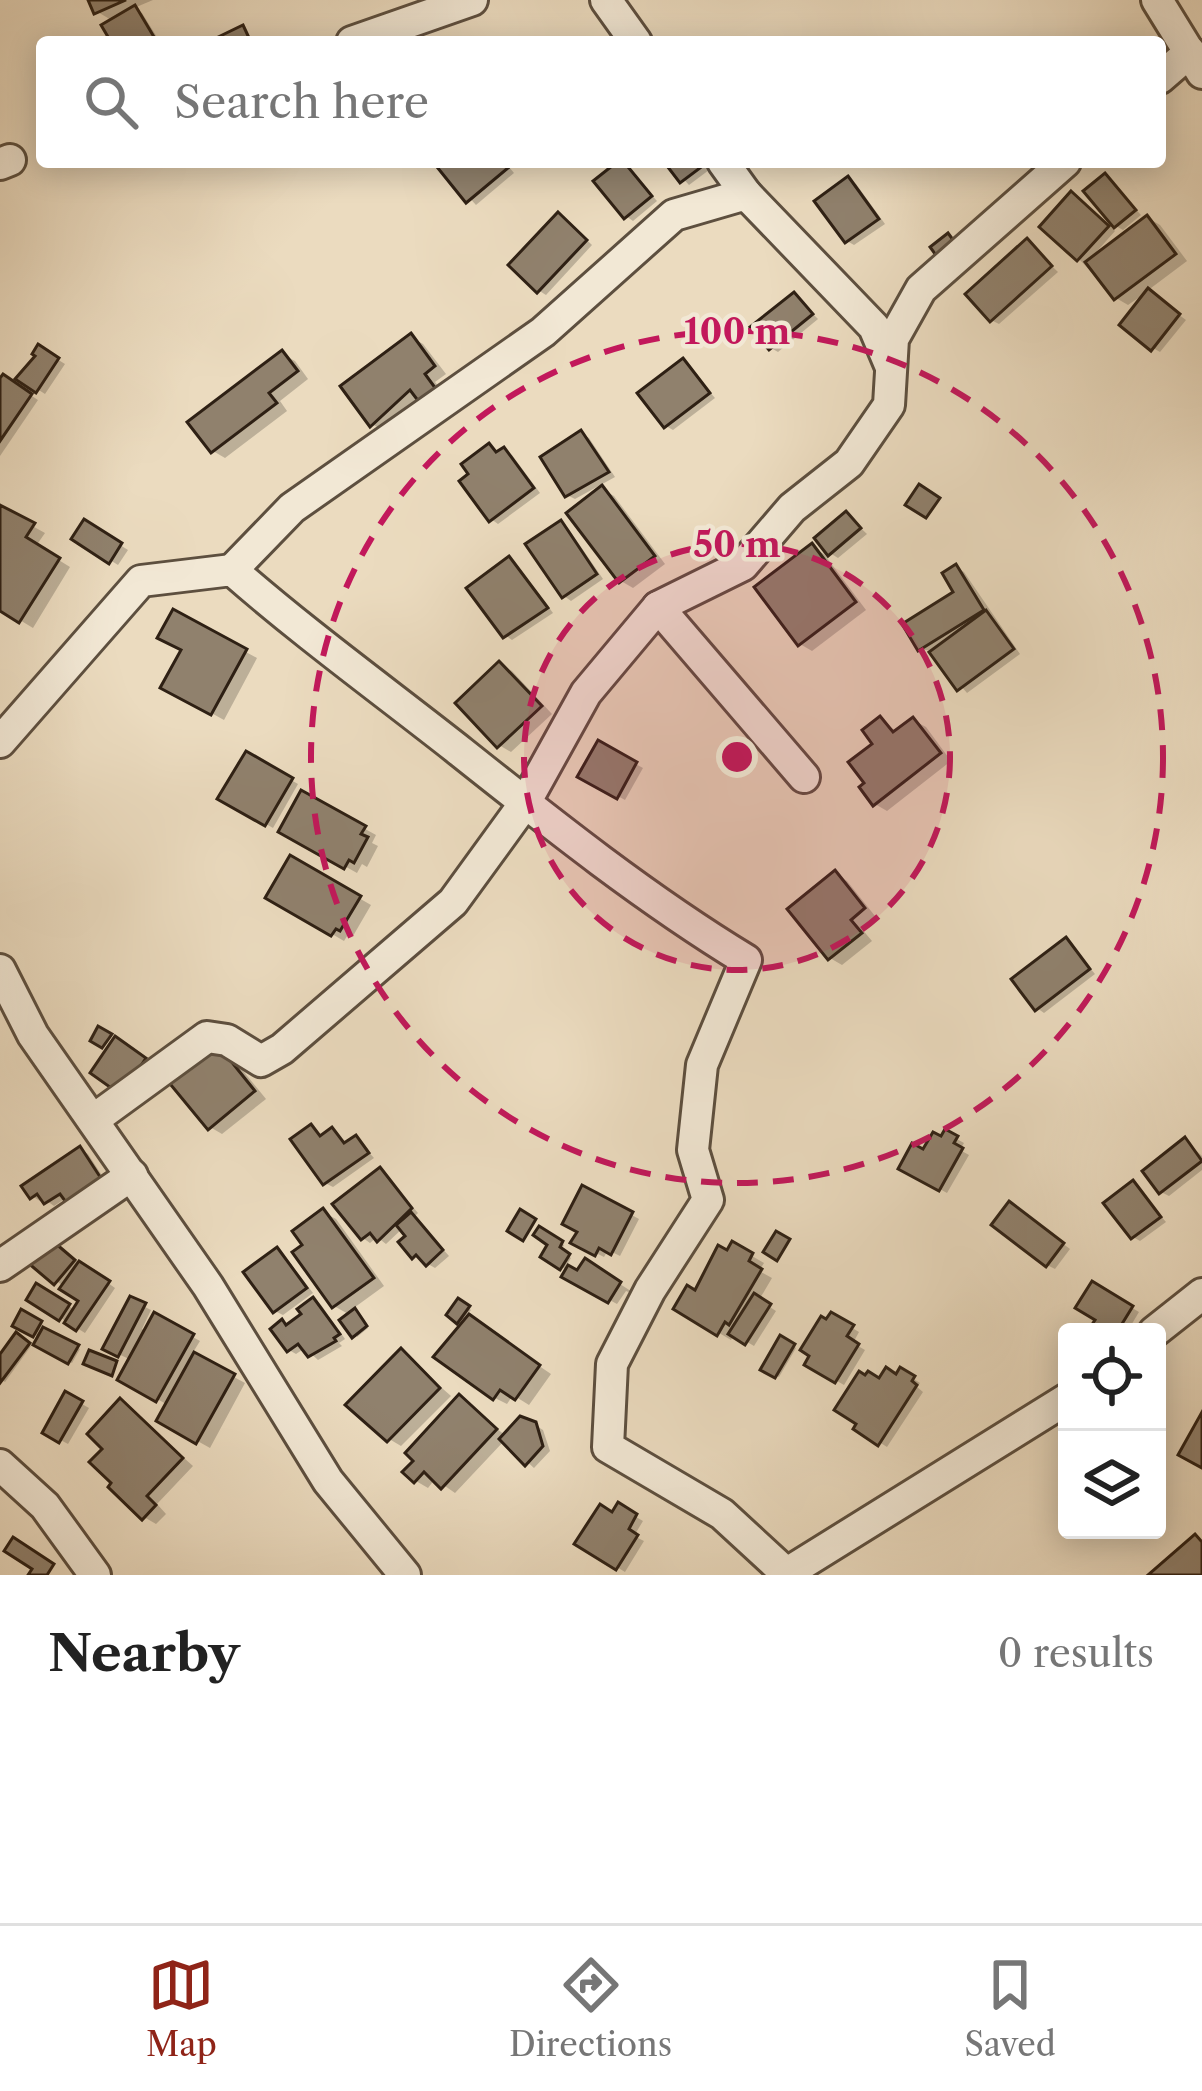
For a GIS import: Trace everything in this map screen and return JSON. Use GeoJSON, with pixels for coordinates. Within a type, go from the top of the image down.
{"type":"FeatureCollection","features":[{"type":"Feature","properties":{"kind":"street"},"geometry":{"type":"LineString","coordinates":[[369,36],[472,0]]}},
{"type":"Feature","properties":{"kind":"street"},"geometry":{"type":"LineString","coordinates":[[606,0],[632,36]]}},
{"type":"Feature","properties":{"kind":"street"},"geometry":{"type":"LineString","coordinates":[[1157,0],[1196,62],[1166,75]]}},
{"type":"Feature","properties":{"kind":"street"},"geometry":{"type":"LineString","coordinates":[[727,168],[746,194],[874,327],[891,367]]}},
{"type":"Feature","properties":{"kind":"street"},"geometry":{"type":"LineString","coordinates":[[93,1120],[208,1037],[227,1040],[262,1061],[453,902],[525,802],[586,692],[658,607],[743,565],[792,508],[849,464],[889,405],[893,339],[922,289],[1058,168]]}},
{"type":"Feature","properties":{"kind":"street"},"geometry":{"type":"LineString","coordinates":[[0,742],[141,580],[232,570],[292,508],[543,332],[674,215],[746,194]]}},
{"type":"Feature","properties":{"kind":"street"},"geometry":{"type":"LineString","coordinates":[[232,570],[320,646],[525,802],[695,929],[746,960],[702,1066],[693,1150],[708,1200],[650,1289],[612,1364],[608,1447],[722,1514],[785,1574],[1058,1406]]}},
{"type":"Feature","properties":{"kind":"street"},"geometry":{"type":"LineString","coordinates":[[658,607],[804,777]]}},
{"type":"Feature","properties":{"kind":"street"},"geometry":{"type":"LineString","coordinates":[[0,970],[32,1035],[208,1286],[328,1481],[405,1575]]}},
{"type":"Feature","properties":{"kind":"street"},"geometry":{"type":"LineString","coordinates":[[0,1266],[132,1175]]}},
{"type":"Feature","properties":{"kind":"street"},"geometry":{"type":"LineString","coordinates":[[1165,1323],[1202,1294]]}},
{"type":"Feature","properties":{"kind":"street"},"geometry":{"type":"LineString","coordinates":[[0,1465],[45,1505],[95,1575]]}},
{"type":"Feature","properties":{"kind":"building"},"geometry":{"type":"Polygon","coordinates":[[[88,0],[126,0],[94,14],[88,0]]]}},
{"type":"Feature","properties":{"kind":"building"},"geometry":{"type":"Polygon","coordinates":[[[135,5],[153,36],[107,36],[101,25],[135,5]]]}},
{"type":"Feature","properties":{"kind":"building"},"geometry":{"type":"Polygon","coordinates":[[[243,25],[248,36],[220,36],[243,25]]]}},
{"type":"Feature","properties":{"kind":"building"},"geometry":{"type":"Polygon","coordinates":[[[438,168],[508,168],[466,203],[438,168]]]}},
{"type":"Feature","properties":{"kind":"building"},"geometry":{"type":"Polygon","coordinates":[[[609,168],[629,168],[652,196],[624,219],[593,181],[609,168]]]}},
{"type":"Feature","properties":{"kind":"building"},"geometry":{"type":"Polygon","coordinates":[[[669,168],[700,168],[680,183],[669,168]]]}},
{"type":"Feature","properties":{"kind":"building"},"geometry":{"type":"Polygon","coordinates":[[[1105,173],[1136,210],[1114,228],[1083,191],[1105,173]]]}},
{"type":"Feature","properties":{"kind":"building"},"geometry":{"type":"Polygon","coordinates":[[[848,176],[879,219],[845,243],[814,201],[848,176]]]}},
{"type":"Feature","properties":{"kind":"building"},"geometry":{"type":"Polygon","coordinates":[[[1071,191],[1109,226],[1077,261],[1039,227],[1071,191]]]}},
{"type":"Feature","properties":{"kind":"building"},"geometry":{"type":"Polygon","coordinates":[[[558,212],[587,240],[537,293],[508,265],[558,212]]]}},
{"type":"Feature","properties":{"kind":"building"},"geometry":{"type":"Polygon","coordinates":[[[1147,215],[1176,254],[1114,300],[1085,262],[1147,215]]]}},
{"type":"Feature","properties":{"kind":"building"},"geometry":{"type":"Polygon","coordinates":[[[948,233],[959,248],[941,262],[930,247],[948,233]]]}},
{"type":"Feature","properties":{"kind":"building"},"geometry":{"type":"Polygon","coordinates":[[[1027,238],[1052,266],[990,322],[965,294],[1027,238]]]}},
{"type":"Feature","properties":{"kind":"building"},"geometry":{"type":"Polygon","coordinates":[[[1148,288],[1180,314],[1151,351],[1119,325],[1148,288]]]}},
{"type":"Feature","properties":{"kind":"building"},"geometry":{"type":"Polygon","coordinates":[[[794,292],[813,314],[769,350],[750,327],[794,292]]]}},
{"type":"Feature","properties":{"kind":"building"},"geometry":{"type":"Polygon","coordinates":[[[411,333],[435,366],[425,374],[436,389],[419,402],[410,390],[370,427],[340,386],[411,333]]]}},
{"type":"Feature","properties":{"kind":"building"},"geometry":{"type":"Polygon","coordinates":[[[38,344],[59,358],[36,393],[15,379],[35,356],[38,344]]]}},
{"type":"Feature","properties":{"kind":"building"},"geometry":{"type":"Polygon","coordinates":[[[282,350],[298,371],[269,393],[277,403],[211,453],[187,422],[282,350]]]}},
{"type":"Feature","properties":{"kind":"building"},"geometry":{"type":"Polygon","coordinates":[[[683,358],[710,393],[664,428],[637,393],[683,358]]]}},
{"type":"Feature","properties":{"kind":"building"},"geometry":{"type":"Polygon","coordinates":[[[3,374],[32,394],[0,441],[0,378],[3,374]]]}},
{"type":"Feature","properties":{"kind":"building"},"geometry":{"type":"Polygon","coordinates":[[[581,430],[609,472],[565,497],[540,457],[581,430]]]}},
{"type":"Feature","properties":{"kind":"building"},"geometry":{"type":"Polygon","coordinates":[[[489,443],[496,452],[504,447],[534,488],[489,522],[459,481],[468,474],[461,464],[489,443]]]}},
{"type":"Feature","properties":{"kind":"building"},"geometry":{"type":"Polygon","coordinates":[[[919,484],[940,498],[926,518],[905,505],[919,484]]]}},
{"type":"Feature","properties":{"kind":"building"},"geometry":{"type":"Polygon","coordinates":[[[602,485],[655,556],[619,583],[566,513],[602,485]]]}},
{"type":"Feature","properties":{"kind":"building"},"geometry":{"type":"Polygon","coordinates":[[[0,505],[35,523],[26,537],[60,558],[19,623],[0,611],[0,505]]]}},
{"type":"Feature","properties":{"kind":"building"},"geometry":{"type":"Polygon","coordinates":[[[846,511],[861,528],[828,556],[814,538],[846,511]]]}},
{"type":"Feature","properties":{"kind":"building"},"geometry":{"type":"Polygon","coordinates":[[[84,519],[122,543],[109,564],[71,539],[84,519]]]}},
{"type":"Feature","properties":{"kind":"building"},"geometry":{"type":"Polygon","coordinates":[[[561,520],[597,574],[562,598],[525,544],[561,520]]]}},
{"type":"Feature","properties":{"kind":"building"},"geometry":{"type":"Polygon","coordinates":[[[812,543],[856,602],[798,646],[754,587],[812,543]]]}},
{"type":"Feature","properties":{"kind":"building"},"geometry":{"type":"Polygon","coordinates":[[[509,556],[548,608],[503,638],[466,588],[509,556]]]}},
{"type":"Feature","properties":{"kind":"building"},"geometry":{"type":"Polygon","coordinates":[[[956,564],[984,610],[918,651],[902,624],[953,592],[942,573],[956,564]]]}},
{"type":"Feature","properties":{"kind":"building"},"geometry":{"type":"Polygon","coordinates":[[[173,609],[247,649],[211,715],[160,688],[181,650],[157,638],[173,609]]]}},
{"type":"Feature","properties":{"kind":"building"},"geometry":{"type":"Polygon","coordinates":[[[986,610],[1014,649],[957,691],[929,652],[986,610]]]}},
{"type":"Feature","properties":{"kind":"building"},"geometry":{"type":"Polygon","coordinates":[[[499,661],[542,706],[497,748],[455,703],[499,661]]]}},
{"type":"Feature","properties":{"kind":"building"},"geometry":{"type":"Polygon","coordinates":[[[880,716],[893,732],[913,717],[941,753],[873,806],[848,762],[872,744],[862,730],[880,716]]]}},
{"type":"Feature","properties":{"kind":"building"},"geometry":{"type":"Polygon","coordinates":[[[598,740],[637,762],[617,799],[577,777],[598,740]]]}},
{"type":"Feature","properties":{"kind":"building"},"geometry":{"type":"Polygon","coordinates":[[[246,751],[293,778],[265,826],[217,799],[246,751]]]}},
{"type":"Feature","properties":{"kind":"building"},"geometry":{"type":"Polygon","coordinates":[[[301,790],[366,826],[361,834],[368,837],[354,863],[349,860],[344,869],[278,832],[301,790]]]}},
{"type":"Feature","properties":{"kind":"building"},"geometry":{"type":"Polygon","coordinates":[[[290,855],[361,896],[340,931],[336,929],[331,936],[265,898],[290,855]]]}},
{"type":"Feature","properties":{"kind":"building"},"geometry":{"type":"Polygon","coordinates":[[[835,870],[865,908],[851,920],[862,933],[828,960],[787,909],[835,870]]]}},
{"type":"Feature","properties":{"kind":"building"},"geometry":{"type":"Polygon","coordinates":[[[1066,937],[1090,969],[1035,1011],[1011,979],[1066,937]]]}},
{"type":"Feature","properties":{"kind":"building"},"geometry":{"type":"Polygon","coordinates":[[[98,1026],[112,1034],[102,1048],[90,1041],[98,1026]]]}},
{"type":"Feature","properties":{"kind":"building"},"geometry":{"type":"Polygon","coordinates":[[[115,1036],[146,1058],[121,1095],[90,1073],[115,1036]]]}},
{"type":"Feature","properties":{"kind":"building"},"geometry":{"type":"Polygon","coordinates":[[[214,1040],[255,1091],[208,1130],[166,1079],[214,1040]]]}},
{"type":"Feature","properties":{"kind":"building"},"geometry":{"type":"Polygon","coordinates":[[[311,1124],[320,1136],[332,1127],[344,1143],[356,1135],[369,1153],[323,1185],[290,1139],[311,1124]]]}},
{"type":"Feature","properties":{"kind":"building"},"geometry":{"type":"Polygon","coordinates":[[[945,1129],[958,1136],[954,1143],[963,1148],[939,1191],[898,1169],[912,1143],[923,1149],[933,1132],[941,1136],[945,1129]]]}},
{"type":"Feature","properties":{"kind":"building"},"geometry":{"type":"Polygon","coordinates":[[[1185,1137],[1202,1161],[1159,1194],[1142,1171],[1185,1137]]]}},
{"type":"Feature","properties":{"kind":"building"},"geometry":{"type":"Polygon","coordinates":[[[80,1146],[106,1186],[71,1209],[60,1194],[44,1204],[37,1194],[30,1199],[21,1186],[80,1146]]]}},
{"type":"Feature","properties":{"kind":"building"},"geometry":{"type":"Polygon","coordinates":[[[380,1167],[412,1208],[377,1242],[370,1233],[361,1240],[332,1204],[380,1167]]]}},
{"type":"Feature","properties":{"kind":"building"},"geometry":{"type":"Polygon","coordinates":[[[1133,1180],[1161,1217],[1131,1239],[1103,1203],[1133,1180]]]}},
{"type":"Feature","properties":{"kind":"building"},"geometry":{"type":"Polygon","coordinates":[[[582,1185],[633,1212],[611,1255],[599,1248],[595,1256],[570,1243],[577,1232],[562,1224],[582,1185]]]}},
{"type":"Feature","properties":{"kind":"building"},"geometry":{"type":"Polygon","coordinates":[[[1009,1201],[1064,1243],[1046,1267],[991,1225],[1009,1201]]]}},
{"type":"Feature","properties":{"kind":"building"},"geometry":{"type":"Polygon","coordinates":[[[323,1208],[374,1278],[332,1308],[292,1252],[302,1245],[292,1231],[323,1208]]]}},
{"type":"Feature","properties":{"kind":"building"},"geometry":{"type":"Polygon","coordinates":[[[520,1209],[536,1219],[523,1241],[507,1231],[520,1209]]]}},
{"type":"Feature","properties":{"kind":"building"},"geometry":{"type":"Polygon","coordinates":[[[411,1212],[443,1250],[426,1266],[416,1255],[412,1259],[398,1242],[405,1236],[396,1225],[411,1212]]]}},
{"type":"Feature","properties":{"kind":"building"},"geometry":{"type":"Polygon","coordinates":[[[539,1226],[563,1241],[560,1247],[570,1254],[560,1270],[540,1257],[547,1245],[533,1235],[539,1226]]]}},
{"type":"Feature","properties":{"kind":"building"},"geometry":{"type":"Polygon","coordinates":[[[776,1231],[790,1239],[777,1261],[763,1252],[776,1231]]]}},
{"type":"Feature","properties":{"kind":"building"},"geometry":{"type":"Polygon","coordinates":[[[48,1237],[75,1260],[54,1285],[27,1262],[48,1237]]]}},
{"type":"Feature","properties":{"kind":"building"},"geometry":{"type":"Polygon","coordinates":[[[732,1241],[753,1253],[749,1261],[762,1269],[729,1325],[725,1322],[717,1336],[673,1309],[687,1285],[695,1290],[718,1245],[727,1250],[732,1241]]]}},
{"type":"Feature","properties":{"kind":"building"},"geometry":{"type":"Polygon","coordinates":[[[277,1247],[307,1288],[273,1313],[243,1272],[277,1247]]]}},
{"type":"Feature","properties":{"kind":"building"},"geometry":{"type":"Polygon","coordinates":[[[585,1258],[621,1282],[608,1303],[561,1277],[568,1265],[577,1270],[585,1258]]]}},
{"type":"Feature","properties":{"kind":"building"},"geometry":{"type":"Polygon","coordinates":[[[79,1261],[110,1281],[76,1331],[64,1323],[78,1301],[59,1289],[79,1261]]]}},
{"type":"Feature","properties":{"kind":"building"},"geometry":{"type":"Polygon","coordinates":[[[1092,1281],[1133,1306],[1123,1323],[1093,1323],[1075,1308],[1092,1281]]]}},
{"type":"Feature","properties":{"kind":"building"},"geometry":{"type":"Polygon","coordinates":[[[36,1283],[70,1304],[59,1321],[26,1300],[36,1283]]]}},
{"type":"Feature","properties":{"kind":"building"},"geometry":{"type":"Polygon","coordinates":[[[754,1293],[771,1304],[745,1345],[728,1334],[754,1293]]]}},
{"type":"Feature","properties":{"kind":"building"},"geometry":{"type":"Polygon","coordinates":[[[130,1296],[146,1303],[118,1357],[102,1349],[130,1296]]]}},
{"type":"Feature","properties":{"kind":"building"},"geometry":{"type":"Polygon","coordinates":[[[313,1297],[340,1334],[308,1357],[298,1344],[287,1352],[270,1329],[282,1319],[286,1325],[301,1314],[297,1309],[313,1297]]]}},
{"type":"Feature","properties":{"kind":"building"},"geometry":{"type":"Polygon","coordinates":[[[458,1298],[470,1306],[457,1324],[446,1315],[458,1298]]]}},
{"type":"Feature","properties":{"kind":"building"},"geometry":{"type":"Polygon","coordinates":[[[355,1308],[367,1326],[352,1338],[339,1320],[355,1308]]]}},
{"type":"Feature","properties":{"kind":"building"},"geometry":{"type":"Polygon","coordinates":[[[21,1309],[42,1321],[33,1337],[12,1326],[21,1309]]]}},
{"type":"Feature","properties":{"kind":"building"},"geometry":{"type":"Polygon","coordinates":[[[154,1312],[194,1334],[156,1402],[117,1380],[154,1312]]]}},
{"type":"Feature","properties":{"kind":"building"},"geometry":{"type":"Polygon","coordinates":[[[831,1312],[854,1325],[847,1336],[859,1344],[835,1383],[804,1365],[809,1356],[800,1350],[821,1316],[826,1319],[831,1312]]]}},
{"type":"Feature","properties":{"kind":"building"},"geometry":{"type":"Polygon","coordinates":[[[469,1314],[540,1365],[515,1400],[500,1390],[493,1400],[433,1357],[469,1314]]]}},
{"type":"Feature","properties":{"kind":"building"},"geometry":{"type":"Polygon","coordinates":[[[43,1327],[79,1345],[68,1364],[33,1345],[43,1327]]]}},
{"type":"Feature","properties":{"kind":"building"},"geometry":{"type":"Polygon","coordinates":[[[16,1332],[30,1343],[0,1383],[0,1354],[16,1332]]]}},
{"type":"Feature","properties":{"kind":"building"},"geometry":{"type":"Polygon","coordinates":[[[780,1335],[795,1344],[775,1378],[760,1370],[780,1335]]]}},
{"type":"Feature","properties":{"kind":"building"},"geometry":{"type":"Polygon","coordinates":[[[401,1348],[440,1388],[387,1442],[345,1405],[401,1348]]]}},
{"type":"Feature","properties":{"kind":"building"},"geometry":{"type":"Polygon","coordinates":[[[89,1350],[117,1361],[112,1376],[83,1364],[89,1350]]]}},
{"type":"Feature","properties":{"kind":"building"},"geometry":{"type":"Polygon","coordinates":[[[194,1352],[235,1374],[196,1444],[156,1421],[194,1352]]]}},
{"type":"Feature","properties":{"kind":"building"},"geometry":{"type":"Polygon","coordinates":[[[886,1367],[896,1374],[900,1367],[915,1376],[912,1381],[917,1385],[878,1446],[834,1410],[859,1371],[879,1378],[886,1367]]]}},
{"type":"Feature","properties":{"kind":"building"},"geometry":{"type":"Polygon","coordinates":[[[65,1391],[83,1401],[59,1443],[42,1433],[65,1391]]]}},
{"type":"Feature","properties":{"kind":"building"},"geometry":{"type":"Polygon","coordinates":[[[459,1394],[497,1429],[441,1489],[424,1472],[414,1483],[402,1472],[413,1461],[405,1453],[459,1394]]]}},
{"type":"Feature","properties":{"kind":"building"},"geometry":{"type":"Polygon","coordinates":[[[120,1398],[183,1458],[147,1496],[156,1505],[142,1520],[89,1462],[102,1449],[87,1434],[120,1398]]]}},
{"type":"Feature","properties":{"kind":"building"},"geometry":{"type":"Polygon","coordinates":[[[1202,1412],[1202,1468],[1178,1455],[1202,1412]]]}},
{"type":"Feature","properties":{"kind":"building"},"geometry":{"type":"Polygon","coordinates":[[[520,1416],[536,1422],[543,1446],[525,1466],[499,1439],[520,1416]]]}},
{"type":"Feature","properties":{"kind":"building"},"geometry":{"type":"Polygon","coordinates":[[[618,1502],[637,1514],[629,1529],[638,1535],[616,1570],[574,1544],[600,1504],[612,1512],[618,1502]]]}},
{"type":"Feature","properties":{"kind":"building"},"geometry":{"type":"Polygon","coordinates":[[[1195,1534],[1202,1542],[1202,1575],[1148,1575],[1195,1534]]]}},
{"type":"Feature","properties":{"kind":"building"},"geometry":{"type":"Polygon","coordinates":[[[13,1537],[54,1564],[47,1575],[28,1575],[32,1569],[4,1551],[13,1537]]]}}]}
